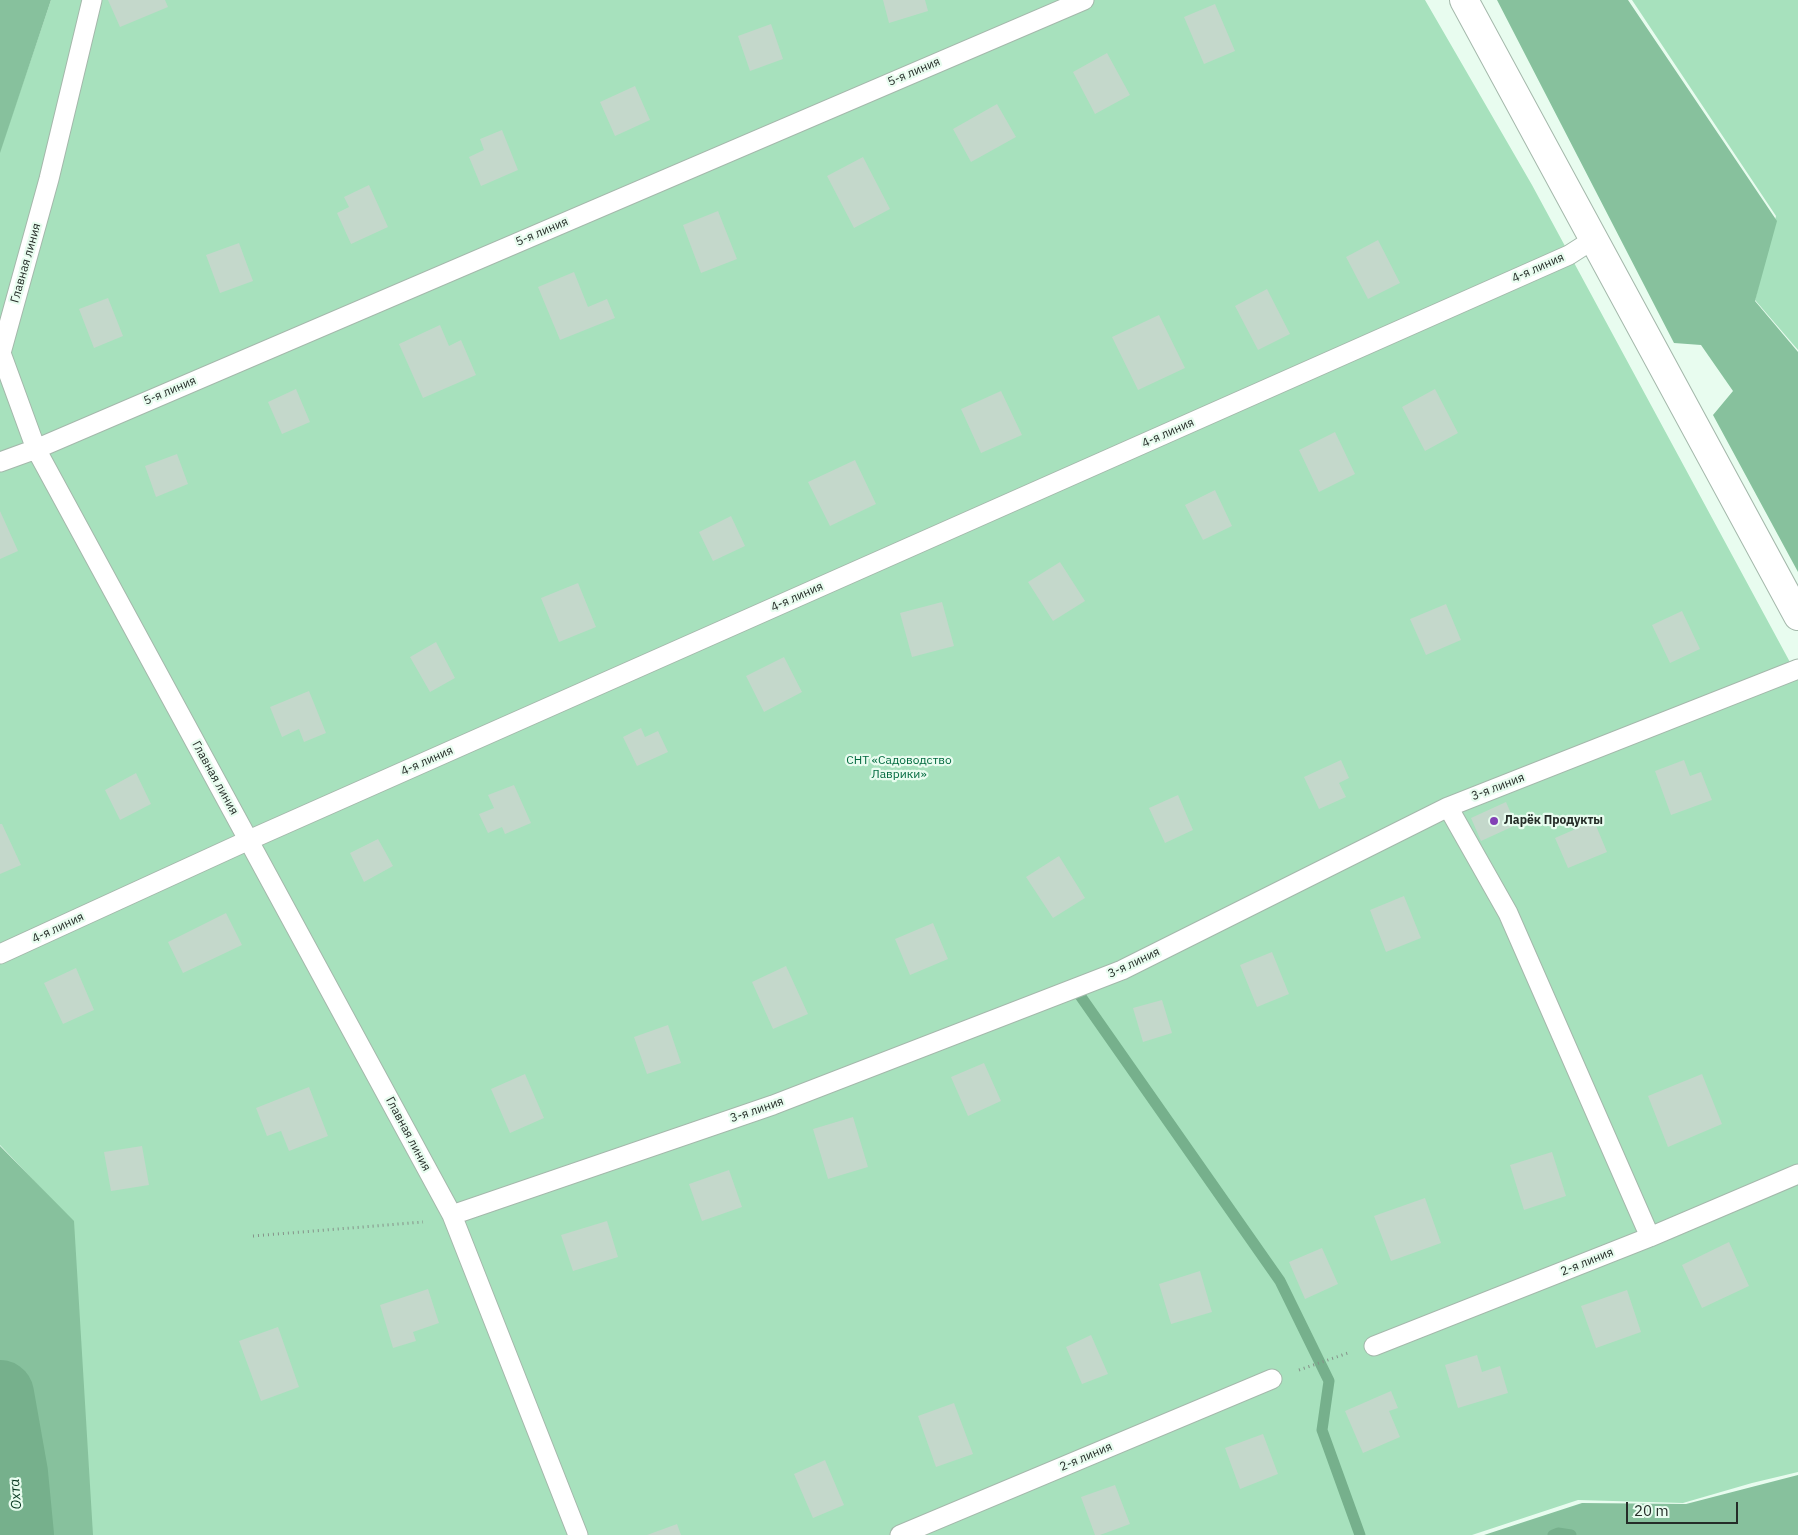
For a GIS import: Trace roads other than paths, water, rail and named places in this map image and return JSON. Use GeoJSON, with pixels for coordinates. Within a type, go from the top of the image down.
{"type":"FeatureCollection","features":[{"type":"Feature","properties":{"kind":"street"},"geometry":{"type":"LineString","coordinates":[[1464,0],[1798,616]]}},
{"type":"Feature","properties":{"kind":"lane","name":"Главная линия"},"geometry":{"type":"LineString","coordinates":[[92,0],[49,179],[1,353],[36,448],[452,1215],[578,1535]]}},
{"type":"Feature","properties":{"kind":"lane","name":"5-я линия"},"geometry":{"type":"LineString","coordinates":[[0,462],[1084,0]]}},
{"type":"Feature","properties":{"kind":"lane","name":"4-я линия"},"geometry":{"type":"LineString","coordinates":[[0,954],[249,840],[1560,259],[1594,239]]}},
{"type":"Feature","properties":{"kind":"lane","name":"3-я линия"},"geometry":{"type":"LineString","coordinates":[[452,1215],[773,1105],[1122,970],[1448,807],[1798,670]]}},
{"type":"Feature","properties":{"kind":"lane"},"geometry":{"type":"LineString","coordinates":[[1448,807],[1508,913],[1650,1237]]}},
{"type":"Feature","properties":{"kind":"lane","name":"2-я линия"},"geometry":{"type":"LineString","coordinates":[[1374,1346],[1650,1237],[1798,1174]]}},
{"type":"Feature","properties":{"kind":"lane","name":"2-я линия"},"geometry":{"type":"LineString","coordinates":[[900,1535],[1272,1378]]}},
{"type":"Feature","properties":{"kind":"waterway"},"geometry":{"type":"LineString","coordinates":[[1079,994],[1280,1281],[1329,1381],[1322,1430],[1360,1535]]}},
{"type":"Feature","properties":{"kind":"waterway","name":"Охта"},"geometry":{"type":"LineString","coordinates":[[0,1394],[14,1473],[20,1535]]}},
{"type":"Feature","properties":{"kind":"waterway"},"geometry":{"type":"LineString","coordinates":[[1553,1535],[1558,1533],[1571,1535]]}},
{"type":"Feature","properties":{"kind":"place","name":"Ларёк Продукты"},"geometry":{"type":"Point","coordinates":[1494,821]}},
{"type":"Feature","properties":{"kind":"park label","name":"СНТ «Садоводство Лаврики»"},"geometry":{"type":"Point","coordinates":[899,768]}}]}
